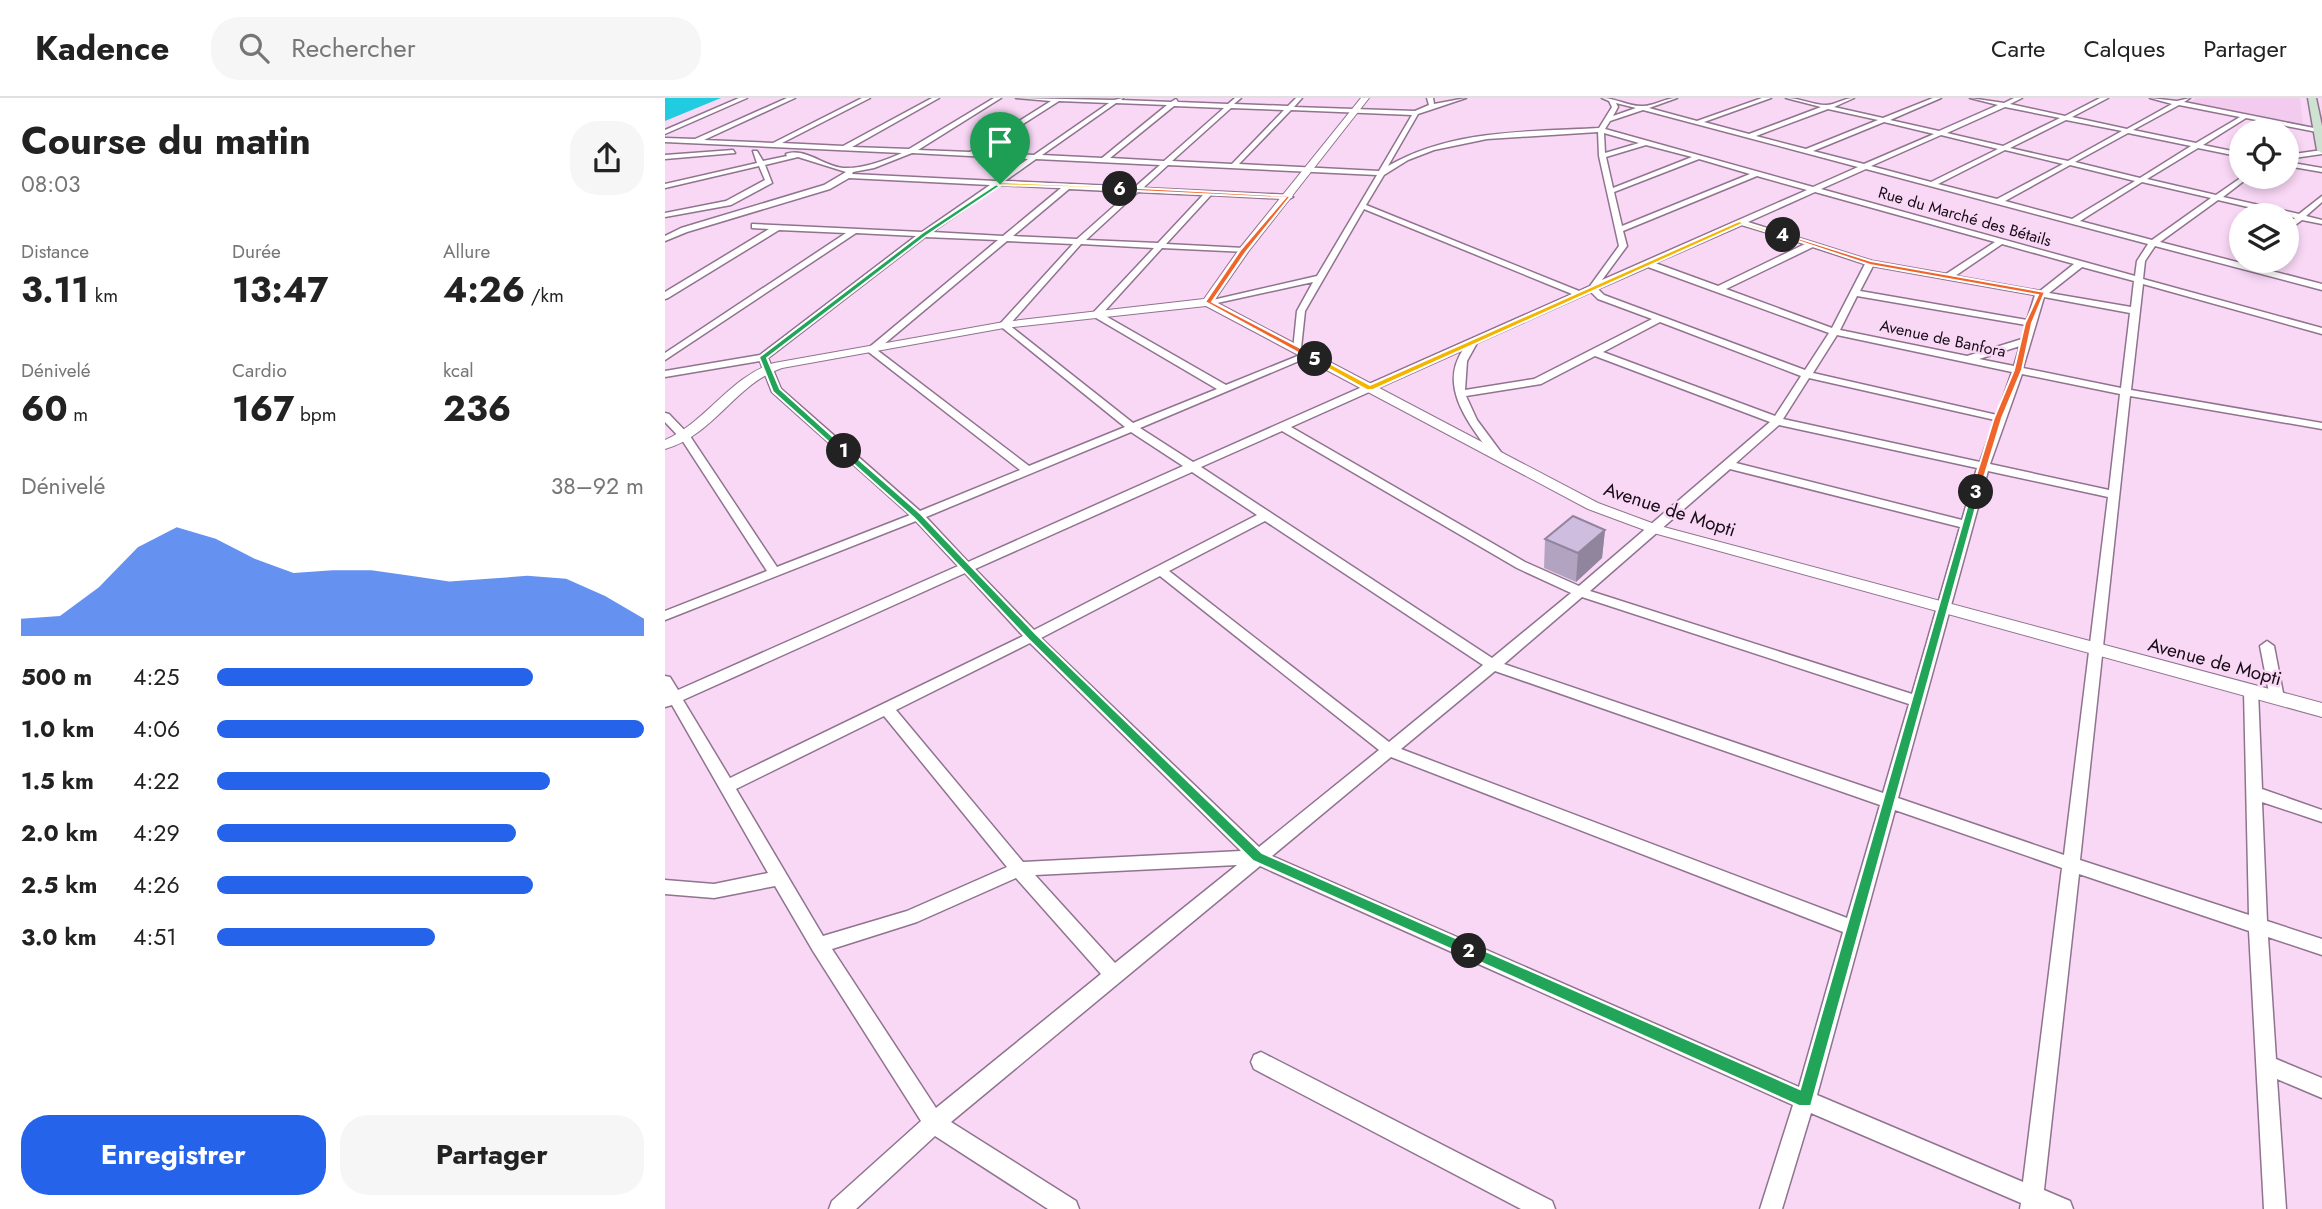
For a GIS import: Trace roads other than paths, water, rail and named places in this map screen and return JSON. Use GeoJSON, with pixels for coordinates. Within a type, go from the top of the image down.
{"type":"FeatureCollection","features":[{"type":"Feature","properties":{"kind":"main road"},"geometry":{"type":"LineString","coordinates":[[2312,98],[2322,151]]}},
{"type":"Feature","properties":{"kind":"street"},"geometry":{"type":"LineString","coordinates":[[665,132],[744,98]]}},
{"type":"Feature","properties":{"kind":"street"},"geometry":{"type":"LineString","coordinates":[[695,142],[792,98]]}},
{"type":"Feature","properties":{"kind":"street"},"geometry":{"type":"LineString","coordinates":[[665,145],[761,150],[867,98]]}},
{"type":"Feature","properties":{"kind":"street"},"geometry":{"type":"LineString","coordinates":[[845,148],[936,98]]}},
{"type":"Feature","properties":{"kind":"street"},"geometry":{"type":"LineString","coordinates":[[665,239],[684,230],[827,187],[849,173],[908,151],[998,98]]}},
{"type":"Feature","properties":{"kind":"street"},"geometry":{"type":"LineString","coordinates":[[1019,98],[1173,104],[1234,102],[1290,108],[1416,113]]}},
{"type":"Feature","properties":{"kind":"street"},"geometry":{"type":"LineString","coordinates":[[1104,160],[1180,98]]}},
{"type":"Feature","properties":{"kind":"street"},"geometry":{"type":"LineString","coordinates":[[1234,166],[1299,98]]}},
{"type":"Feature","properties":{"kind":"street"},"geometry":{"type":"LineString","coordinates":[[1208,302],[1244,250],[1289,197],[1365,98]]}},
{"type":"Feature","properties":{"kind":"street"},"geometry":{"type":"LineString","coordinates":[[665,616],[1133,428],[1225,389],[1302,352],[1301,311],[1416,113],[1431,102],[1463,98]]}},
{"type":"Feature","properties":{"kind":"street"},"geometry":{"type":"LineString","coordinates":[[1609,119],[1674,98]]}},
{"type":"Feature","properties":{"kind":"street"},"geometry":{"type":"LineString","coordinates":[[1698,122],[1768,98]]}},
{"type":"Feature","properties":{"kind":"street"},"geometry":{"type":"LineString","coordinates":[[1789,98],[2322,222]]}},
{"type":"Feature","properties":{"kind":"street"},"geometry":{"type":"LineString","coordinates":[[1751,136],[1851,98]]}},
{"type":"Feature","properties":{"kind":"street"},"geometry":{"type":"LineString","coordinates":[[1808,152],[1938,98]]}},
{"type":"Feature","properties":{"kind":"street"},"geometry":{"type":"LineString","coordinates":[[1973,98],[2229,152]]}},
{"type":"Feature","properties":{"kind":"street"},"geometry":{"type":"LineString","coordinates":[[670,700],[2019,98]]}},
{"type":"Feature","properties":{"kind":"street"},"geometry":{"type":"LineString","coordinates":[[1932,184],[2105,98]]}},
{"type":"Feature","properties":{"kind":"street"},"geometry":{"type":"LineString","coordinates":[[2153,98],[2317,130]]}},
{"type":"Feature","properties":{"kind":"street"},"geometry":{"type":"LineString","coordinates":[[1998,202],[2187,98]]}},
{"type":"Feature","properties":{"kind":"street"},"geometry":{"type":"LineString","coordinates":[[972,154],[1058,99]]}},
{"type":"Feature","properties":{"kind":"street"},"geometry":{"type":"LineString","coordinates":[[1608,99],[2153,243],[2229,260]]}},
{"type":"Feature","properties":{"kind":"street"},"geometry":{"type":"LineString","coordinates":[[1592,289],[1623,246],[1602,156],[1601,130],[1615,107],[1608,99]]}},
{"type":"Feature","properties":{"kind":"street"},"geometry":{"type":"LineString","coordinates":[[665,374],[763,357],[924,234],[1039,157],[1117,100]]}},
{"type":"Feature","properties":{"kind":"street"},"geometry":{"type":"LineString","coordinates":[[1005,325],[1079,242],[1234,102]]}},
{"type":"Feature","properties":{"kind":"street"},"geometry":{"type":"LineString","coordinates":[[2073,222],[2245,116]]}},
{"type":"Feature","properties":{"kind":"street","name":"Rue du Marché des Bétails"},"geometry":{"type":"LineString","coordinates":[[1382,173],[1398,161],[1483,139],[1528,133],[1601,130],[1818,188],[2322,331]]}},
{"type":"Feature","properties":{"kind":"street"},"geometry":{"type":"LineString","coordinates":[[665,145],[695,142],[774,145],[1382,173]]}},
{"type":"Feature","properties":{"kind":"street"},"geometry":{"type":"LineString","coordinates":[[1602,156],[1646,142]]}},
{"type":"Feature","properties":{"kind":"street"},"geometry":{"type":"LineString","coordinates":[[665,145],[742,152]]}},
{"type":"Feature","properties":{"kind":"street"},"geometry":{"type":"LineString","coordinates":[[849,173],[857,149]]}},
{"type":"Feature","properties":{"kind":"street"},"geometry":{"type":"LineString","coordinates":[[2299,156],[2322,151]]}},
{"type":"Feature","properties":{"kind":"street"},"geometry":{"type":"LineString","coordinates":[[665,157],[742,152],[804,155],[849,173],[880,178],[1289,197]]}},
{"type":"Feature","properties":{"kind":"street"},"geometry":{"type":"LineString","coordinates":[[665,215],[739,198],[769,181],[755,152]]}},
{"type":"Feature","properties":{"kind":"street"},"geometry":{"type":"LineString","coordinates":[[665,186],[804,155]]}},
{"type":"Feature","properties":{"kind":"street"},"geometry":{"type":"LineString","coordinates":[[1611,191],[1699,157]]}},
{"type":"Feature","properties":{"kind":"street"},"geometry":{"type":"LineString","coordinates":[[2299,166],[2322,170]]}},
{"type":"Feature","properties":{"kind":"street"},"geometry":{"type":"LineString","coordinates":[[1619,230],[1758,173]]}},
{"type":"Feature","properties":{"kind":"street"},"geometry":{"type":"LineString","coordinates":[[871,350],[1002,238],[1067,187]]}},
{"type":"Feature","properties":{"kind":"street"},"geometry":{"type":"LineString","coordinates":[[2032,1203],[2141,261],[2153,243],[2229,189]]}},
{"type":"Feature","properties":{"kind":"street"},"geometry":{"type":"LineString","coordinates":[[1096,315],[1209,193]]}},
{"type":"Feature","properties":{"kind":"street"},"geometry":{"type":"LineString","coordinates":[[2301,217],[2322,198]]}},
{"type":"Feature","properties":{"kind":"street"},"geometry":{"type":"LineString","coordinates":[[1362,206],[1580,294]]}},
{"type":"Feature","properties":{"kind":"street"},"geometry":{"type":"LineString","coordinates":[[1741,222],[1870,262],[2136,311]]}},
{"type":"Feature","properties":{"kind":"street"},"geometry":{"type":"LineString","coordinates":[[755,226],[1244,250]]}},
{"type":"Feature","properties":{"kind":"street"},"geometry":{"type":"LineString","coordinates":[[665,296],[778,227]]}},
{"type":"Feature","properties":{"kind":"street"},"geometry":{"type":"LineString","coordinates":[[665,356],[853,231]]}},
{"type":"Feature","properties":{"kind":"street"},"geometry":{"type":"LineString","coordinates":[[1948,277],[2002,241]]}},
{"type":"Feature","properties":{"kind":"street"},"geometry":{"type":"LineString","coordinates":[[1717,290],[1812,244]]}},
{"type":"Feature","properties":{"kind":"street"},"geometry":{"type":"LineString","coordinates":[[840,1209],[934,1122],[1493,665],[1655,529],[1777,421],[1834,332],[1870,262]]}},
{"type":"Feature","properties":{"kind":"street","name":"Avenue de Banfora"},"geometry":{"type":"LineString","coordinates":[[1649,264],[1834,332],[2126,392],[2322,426]]}},
{"type":"Feature","properties":{"kind":"street"},"geometry":{"type":"LineString","coordinates":[[1771,1209],[1805,1100],[1966,525],[1998,418],[2018,370],[2029,323],[2042,294],[2080,264]]}},
{"type":"Feature","properties":{"kind":"street"},"geometry":{"type":"LineString","coordinates":[[2276,273],[2322,288]]}},
{"type":"Feature","properties":{"kind":"street"},"geometry":{"type":"LineString","coordinates":[[665,445],[686,438],[746,385],[770,369],[1005,325],[1208,302],[1320,278]]}},
{"type":"Feature","properties":{"kind":"street"},"geometry":{"type":"LineString","coordinates":[[1592,289],[1601,297],[1808,375],[1998,418]]}},
{"type":"Feature","properties":{"kind":"street"},"geometry":{"type":"LineString","coordinates":[[1855,293],[2029,323]]}},
{"type":"Feature","properties":{"kind":"street","name":"Avenue de Mopti"},"geometry":{"type":"LineString","coordinates":[[1208,302],[1593,506],[1655,529],[2322,710]]}},
{"type":"Feature","properties":{"kind":"street"},"geometry":{"type":"LineString","coordinates":[[1096,315],[1225,389]]}},
{"type":"Feature","properties":{"kind":"street"},"geometry":{"type":"LineString","coordinates":[[1460,394],[1537,382],[1660,319]]}},
{"type":"Feature","properties":{"kind":"street"},"geometry":{"type":"LineString","coordinates":[[1005,325],[1133,428],[1493,665],[2073,865],[2322,947]]}},
{"type":"Feature","properties":{"kind":"street"},"geometry":{"type":"LineString","coordinates":[[1477,340],[1467,350],[1458,371],[1460,394],[1472,420],[1497,455]]}},
{"type":"Feature","properties":{"kind":"street"},"geometry":{"type":"LineString","coordinates":[[1968,359],[2025,341]]}},
{"type":"Feature","properties":{"kind":"street"},"geometry":{"type":"LineString","coordinates":[[871,350],[1029,471]]}},
{"type":"Feature","properties":{"kind":"street"},"geometry":{"type":"LineString","coordinates":[[1594,352],[1777,421],[2114,495]]}},
{"type":"Feature","properties":{"kind":"street"},"geometry":{"type":"LineString","coordinates":[[763,357],[770,369],[776,390],[918,516],[1032,637],[1258,857],[2032,1203],[2062,1209]]}},
{"type":"Feature","properties":{"kind":"street"},"geometry":{"type":"LineString","coordinates":[[665,416],[686,438],[775,573]]}},
{"type":"Feature","properties":{"kind":"street"},"geometry":{"type":"LineString","coordinates":[[1283,427],[1521,565],[1580,592],[1916,701]]}},
{"type":"Feature","properties":{"kind":"street"},"geometry":{"type":"LineString","coordinates":[[1729,465],[1966,525]]}},
{"type":"Feature","properties":{"kind":"street"},"geometry":{"type":"LineString","coordinates":[[727,787],[1032,637],[1265,516]]}},
{"type":"Feature","properties":{"kind":"street"},"geometry":{"type":"LineString","coordinates":[[1160,570],[1388,750],[1854,928]]}},
{"type":"Feature","properties":{"kind":"street"},"geometry":{"type":"LineString","coordinates":[[2267,646],[2277,698]]}},
{"type":"Feature","properties":{"kind":"street"},"geometry":{"type":"LineString","coordinates":[[665,681],[670,700],[727,787],[819,945],[934,1122],[1068,1209]]}},
{"type":"Feature","properties":{"kind":"street"},"geometry":{"type":"LineString","coordinates":[[2251,691],[2258,926],[2275,1209]]}},
{"type":"Feature","properties":{"kind":"street"},"geometry":{"type":"LineString","coordinates":[[887,709],[1019,869],[1114,975]]}},
{"type":"Feature","properties":{"kind":"street"},"geometry":{"type":"LineString","coordinates":[[2254,793],[2322,816]]}},
{"type":"Feature","properties":{"kind":"street"},"geometry":{"type":"LineString","coordinates":[[819,945],[911,917],[1019,869],[1258,857]]}},
{"type":"Feature","properties":{"kind":"street"},"geometry":{"type":"LineString","coordinates":[[665,887],[715,891],[780,878]]}},
{"type":"Feature","properties":{"kind":"street"},"geometry":{"type":"LineString","coordinates":[[1261,1062],[1544,1209]]}},
{"type":"Feature","properties":{"kind":"street"},"geometry":{"type":"LineString","coordinates":[[2266,1065],[2322,1087]]}},
{"type":"Feature","properties":{"kind":"water"},"geometry":{"type":"Polygon","coordinates":[[[665,98],[721,98],[665,121],[665,98]]]}}]}
